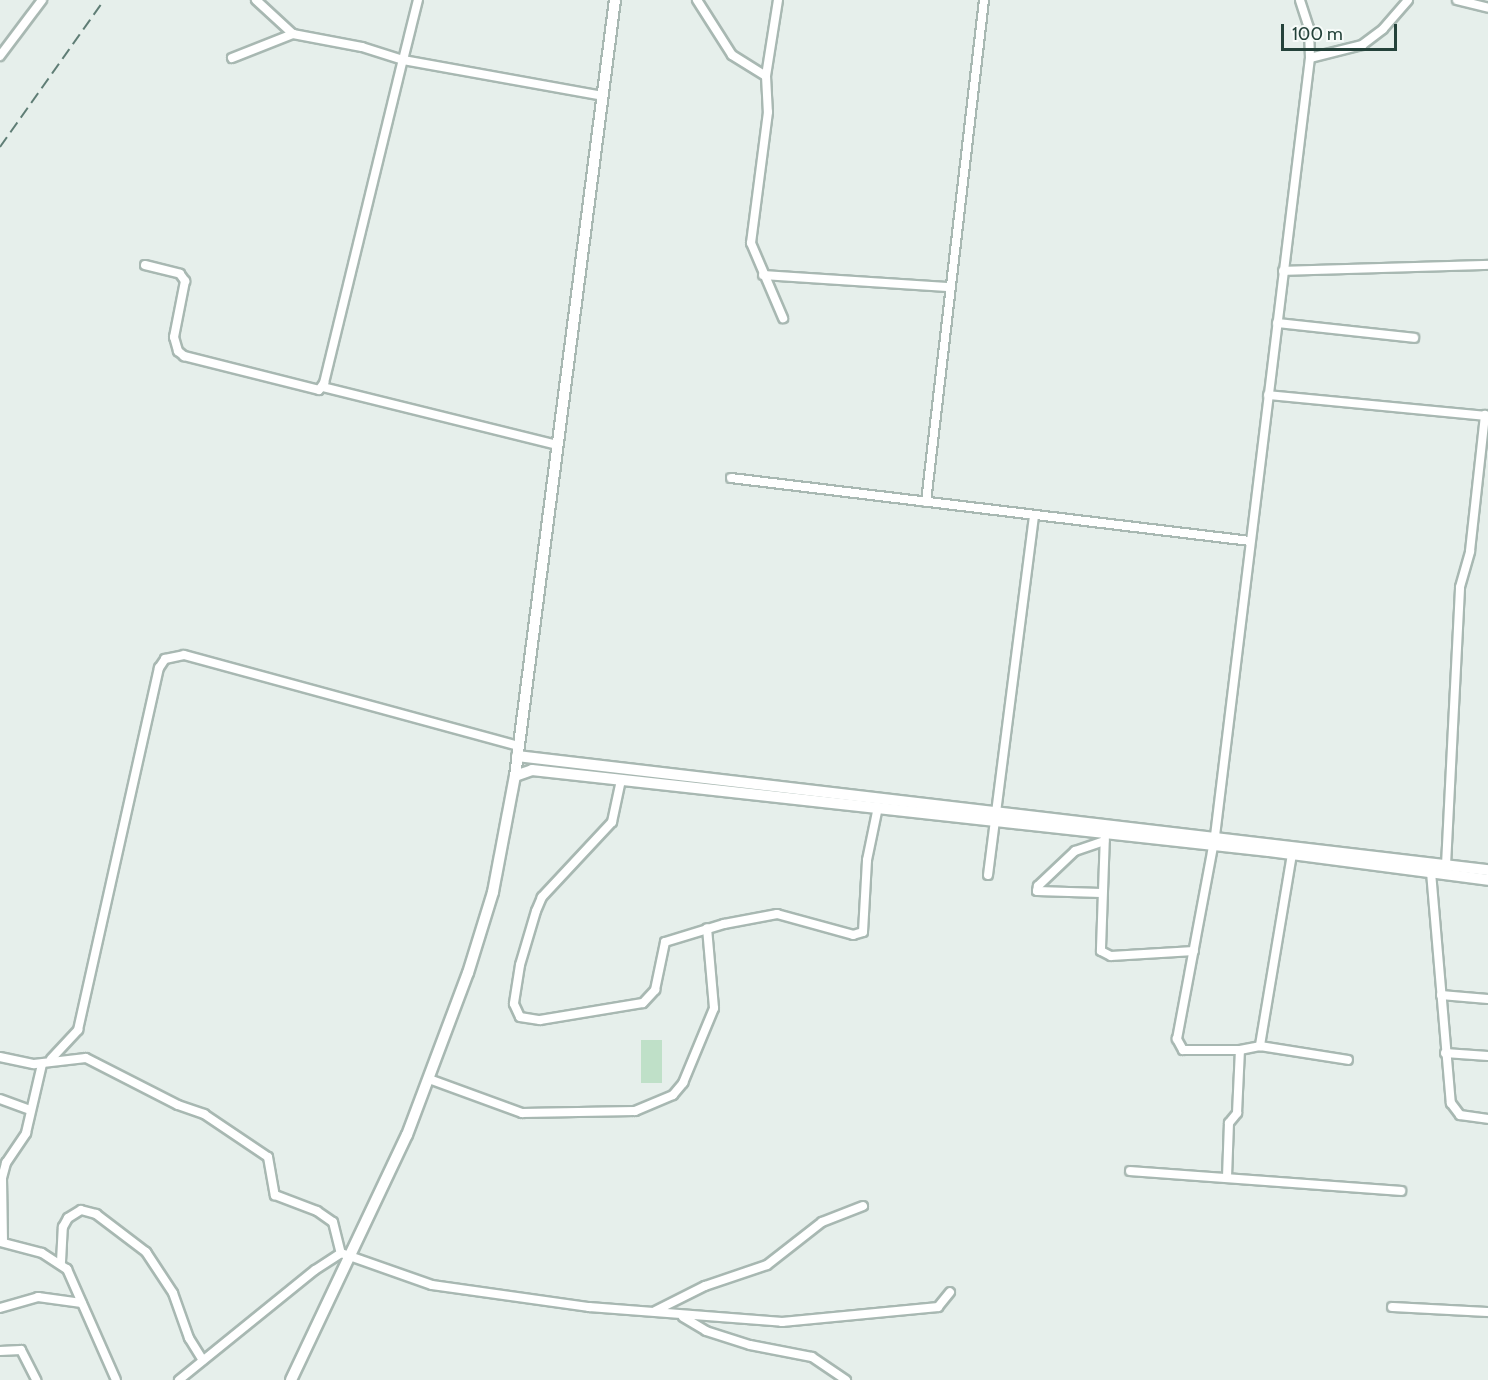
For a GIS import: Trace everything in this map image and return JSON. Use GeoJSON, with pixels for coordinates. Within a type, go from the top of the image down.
{"type":"FeatureCollection","features":[{"type":"Feature","properties":{"kind":"street"},"geometry":{"type":"LineString","coordinates":[[0,56],[42,0]]}},
{"type":"Feature","properties":{"kind":"street"},"geometry":{"type":"LineString","coordinates":[[256,0],[293,34],[362,47],[404,60],[603,96]]}},
{"type":"Feature","properties":{"kind":"street"},"geometry":{"type":"LineString","coordinates":[[323,387],[418,0]]}},
{"type":"Feature","properties":{"kind":"street"},"geometry":{"type":"LineString","coordinates":[[291,1380],[346,1255],[429,1079],[494,892],[515,776],[615,0]]}},
{"type":"Feature","properties":{"kind":"street"},"geometry":{"type":"LineString","coordinates":[[697,0],[732,55],[766,76]]}},
{"type":"Feature","properties":{"kind":"street"},"geometry":{"type":"LineString","coordinates":[[778,0],[766,76],[768,112],[752,243],[763,275],[783,318]]}},
{"type":"Feature","properties":{"kind":"street"},"geometry":{"type":"LineString","coordinates":[[926,502],[984,0]]}},
{"type":"Feature","properties":{"kind":"street"},"geometry":{"type":"LineString","coordinates":[[1299,0],[1309,28],[1310,58],[1214,840],[1178,1046],[1183,1050],[1240,1050],[1260,1046],[1348,1060]]}},
{"type":"Feature","properties":{"kind":"street"},"geometry":{"type":"LineString","coordinates":[[1310,58],[1362,45],[1383,29],[1408,0]]}},
{"type":"Feature","properties":{"kind":"street"},"geometry":{"type":"LineString","coordinates":[[1457,0],[1488,8]]}},
{"type":"Feature","properties":{"kind":"street"},"geometry":{"type":"LineString","coordinates":[[232,58],[293,34]]}},
{"type":"Feature","properties":{"kind":"street"},"geometry":{"type":"LineString","coordinates":[[146,265],[180,274],[185,281],[174,337],[178,351],[184,356],[314,391],[323,387],[557,445]]}},
{"type":"Feature","properties":{"kind":"street"},"geometry":{"type":"LineString","coordinates":[[1283,271],[1488,265]]}},
{"type":"Feature","properties":{"kind":"street"},"geometry":{"type":"LineString","coordinates":[[763,275],[951,287]]}},
{"type":"Feature","properties":{"kind":"street"},"geometry":{"type":"LineString","coordinates":[[1277,323],[1414,338]]}},
{"type":"Feature","properties":{"kind":"street"},"geometry":{"type":"LineString","coordinates":[[1268,395],[1486,416],[1470,551],[1460,587],[1446,865]]}},
{"type":"Feature","properties":{"kind":"street"},"geometry":{"type":"LineString","coordinates":[[731,478],[1250,541]]}},
{"type":"Feature","properties":{"kind":"street"},"geometry":{"type":"LineString","coordinates":[[988,875],[1034,515]]}},
{"type":"Feature","properties":{"kind":"street"},"geometry":{"type":"LineString","coordinates":[[116,1380],[71,1276],[61,1262],[2,1242],[2,1178],[6,1163],[26,1133],[30,1110],[46,1062],[78,1030],[159,668],[165,659],[184,655],[518,751],[995,815],[1488,870]]}},
{"type":"Feature","properties":{"kind":"street"},"geometry":{"type":"LineString","coordinates":[[515,776],[532,770],[878,807],[995,815],[1104,838],[1214,840],[1292,854],[1488,880]]}},
{"type":"Feature","properties":{"kind":"street"},"geometry":{"type":"LineString","coordinates":[[621,780],[612,822],[542,897],[536,911],[520,964],[515,1012],[527,1019],[540,1020],[643,1003],[655,990],[665,942],[707,928],[777,914],[853,935],[863,932],[867,860],[878,807]]}},
{"type":"Feature","properties":{"kind":"street"},"geometry":{"type":"LineString","coordinates":[[1104,838],[1100,947],[1106,954],[1194,951]]}},
{"type":"Feature","properties":{"kind":"street"},"geometry":{"type":"LineString","coordinates":[[1101,893],[1042,894],[1037,891],[1038,886],[1075,850],[1104,838]]}},
{"type":"Feature","properties":{"kind":"street"},"geometry":{"type":"LineString","coordinates":[[1260,1046],[1292,854]]}},
{"type":"Feature","properties":{"kind":"street"},"geometry":{"type":"LineString","coordinates":[[1431,872],[1445,1053],[1454,1109],[1468,1118],[1488,1119]]}},
{"type":"Feature","properties":{"kind":"street"},"geometry":{"type":"LineString","coordinates":[[429,1079],[522,1113],[635,1111],[673,1095],[683,1083],[714,1008],[707,928]]}},
{"type":"Feature","properties":{"kind":"street"},"geometry":{"type":"LineString","coordinates":[[1441,994],[1488,999]]}},
{"type":"Feature","properties":{"kind":"street"},"geometry":{"type":"LineString","coordinates":[[1227,1177],[1229,1123],[1237,1113],[1240,1050]]}},
{"type":"Feature","properties":{"kind":"street"},"geometry":{"type":"LineString","coordinates":[[1445,1053],[1488,1056]]}},
{"type":"Feature","properties":{"kind":"street"},"geometry":{"type":"LineString","coordinates":[[0,1056],[46,1062],[86,1058],[178,1105],[213,1119],[268,1157],[275,1195],[317,1211],[333,1222],[346,1255]]}},
{"type":"Feature","properties":{"kind":"street"},"geometry":{"type":"LineString","coordinates":[[0,1099],[30,1110]]}},
{"type":"Feature","properties":{"kind":"street"},"geometry":{"type":"LineString","coordinates":[[1130,1171],[1401,1191]]}},
{"type":"Feature","properties":{"kind":"street"},"geometry":{"type":"LineString","coordinates":[[655,1311],[705,1286],[767,1264],[822,1222],[864,1206]]}},
{"type":"Feature","properties":{"kind":"street"},"geometry":{"type":"LineString","coordinates":[[61,1262],[63,1227],[68,1218],[81,1210],[96,1214],[146,1252],[173,1293],[189,1338],[203,1360]]}},
{"type":"Feature","properties":{"kind":"street"},"geometry":{"type":"LineString","coordinates":[[179,1380],[315,1270],[346,1255],[432,1285],[589,1307],[655,1311],[682,1316],[782,1322],[848,1318],[886,1309],[938,1307],[950,1292]]}},
{"type":"Feature","properties":{"kind":"street"},"geometry":{"type":"LineString","coordinates":[[0,1308],[38,1298],[82,1303]]}},
{"type":"Feature","properties":{"kind":"street"},"geometry":{"type":"LineString","coordinates":[[1392,1307],[1488,1312]]}},
{"type":"Feature","properties":{"kind":"street"},"geometry":{"type":"LineString","coordinates":[[682,1316],[706,1331],[750,1345],[812,1356],[846,1380]]}},
{"type":"Feature","properties":{"kind":"street"},"geometry":{"type":"LineString","coordinates":[[0,1351],[21,1350],[36,1380]]}},
{"type":"Feature","properties":{"kind":"green space"},"geometry":{"type":"Polygon","coordinates":[[[641,1040],[662,1040],[662,1083],[641,1083],[641,1040]]]}},
{"type":"Feature","properties":{"kind":"railway"},"geometry":{"type":"LineString","coordinates":[[0,147],[104,0]]}}]}
